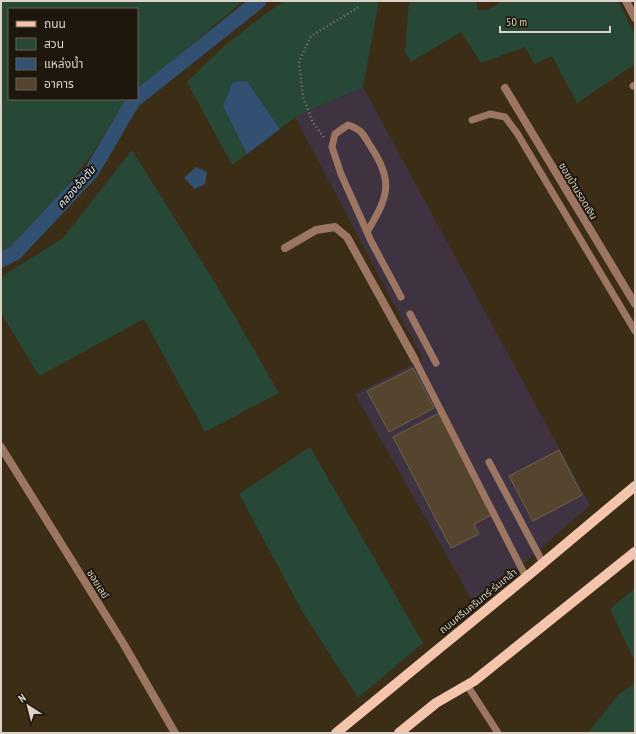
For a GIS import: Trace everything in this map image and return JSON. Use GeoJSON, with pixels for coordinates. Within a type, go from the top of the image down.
{"type":"FeatureCollection","features":[{"type":"Feature","properties":{"kind":"main road","name":"ถนนศรีนครินทร์-ร่มเกล้า"},"geometry":{"type":"LineString","coordinates":[[336,733],[635,486]]}},
{"type":"Feature","properties":{"kind":"main road"},"geometry":{"type":"LineString","coordinates":[[399,733],[436,703],[474,681],[635,552]]}},
{"type":"Feature","properties":{"kind":"street"},"geometry":{"type":"LineString","coordinates":[[626,1],[635,18]]}},
{"type":"Feature","properties":{"kind":"street","name":"ซอยบ้านรอดเงิน"},"geometry":{"type":"LineString","coordinates":[[505,88],[635,304]]}},
{"type":"Feature","properties":{"kind":"street"},"geometry":{"type":"LineString","coordinates":[[285,248],[316,230],[335,226],[347,237],[415,360]]}},
{"type":"Feature","properties":{"kind":"street","name":"ซอยเลย์"},"geometry":{"type":"LineString","coordinates":[[1,447],[123,643],[175,733]]}},
{"type":"Feature","properties":{"kind":"lane"},"geometry":{"type":"LineString","coordinates":[[472,120],[490,114],[505,117],[517,133],[635,331]]}},
{"type":"Feature","properties":{"kind":"lane"},"geometry":{"type":"LineString","coordinates":[[367,232],[380,209],[386,191],[385,174],[374,151],[359,129],[348,125],[335,134],[332,146],[341,174],[367,232],[401,297]]}},
{"type":"Feature","properties":{"kind":"lane"},"geometry":{"type":"LineString","coordinates":[[410,314],[436,363]]}},
{"type":"Feature","properties":{"kind":"lane"},"geometry":{"type":"LineString","coordinates":[[415,360],[526,577]]}},
{"type":"Feature","properties":{"kind":"lane"},"geometry":{"type":"LineString","coordinates":[[489,462],[543,563]]}},
{"type":"Feature","properties":{"kind":"lane"},"geometry":{"type":"LineString","coordinates":[[467,685],[498,733]]}},
{"type":"Feature","properties":{"kind":"path"},"geometry":{"type":"LineString","coordinates":[[332,146],[313,123],[303,97],[299,61],[311,36],[359,7]]}},
{"type":"Feature","properties":{"kind":"shaded area"},"geometry":{"type":"Polygon","coordinates":[[[363,87],[590,505],[528,560],[473,602],[355,394],[423,359],[295,117],[363,87]]]}},
{"type":"Feature","properties":{"kind":"green space"},"geometry":{"type":"Polygon","coordinates":[[[1,1],[243,1],[138,90],[138,8],[8,8],[8,100],[126,100],[92,154],[51,207],[5,253],[1,255],[1,1]]]}},
{"type":"Feature","properties":{"kind":"green space"},"geometry":{"type":"Polygon","coordinates":[[[284,1],[379,1],[363,87],[295,117],[280,129],[247,81],[224,106],[247,154],[232,165],[187,82],[222,48],[284,1]]]}},
{"type":"Feature","properties":{"kind":"green space"},"geometry":{"type":"Polygon","coordinates":[[[409,1],[476,1],[478,10],[488,10],[503,1],[618,1],[635,35],[635,64],[577,103],[552,56],[534,64],[525,47],[481,63],[461,32],[411,62],[405,52],[409,1]]]}},
{"type":"Feature","properties":{"kind":"green space"},"geometry":{"type":"Polygon","coordinates":[[[132,150],[214,281],[279,393],[205,432],[144,319],[39,376],[1,313],[1,277],[63,238],[132,150]]]}},
{"type":"Feature","properties":{"kind":"green space"},"geometry":{"type":"Polygon","coordinates":[[[310,447],[423,643],[358,698],[302,611],[239,494],[310,447]]]}},
{"type":"Feature","properties":{"kind":"green space"},"geometry":{"type":"Polygon","coordinates":[[[635,588],[635,662],[610,609],[635,588]]]}},
{"type":"Feature","properties":{"kind":"green space"},"geometry":{"type":"Polygon","coordinates":[[[635,683],[635,733],[588,733],[619,694],[635,683]]]}},
{"type":"Feature","properties":{"kind":"water"},"geometry":{"type":"Polygon","coordinates":[[[247,81],[280,129],[247,154],[223,106],[233,82],[247,81]]]}},
{"type":"Feature","properties":{"kind":"water"},"geometry":{"type":"Polygon","coordinates":[[[196,167],[207,172],[205,184],[195,189],[184,178],[196,167]]]}},
{"type":"Feature","properties":{"kind":"building"},"geometry":{"type":"Polygon","coordinates":[[[413,368],[434,408],[389,432],[367,391],[413,368]]]}},
{"type":"Feature","properties":{"kind":"building"},"geometry":{"type":"Polygon","coordinates":[[[439,413],[492,515],[474,524],[479,534],[451,548],[393,437],[439,413]]]}},
{"type":"Feature","properties":{"kind":"building"},"geometry":{"type":"Polygon","coordinates":[[[559,450],[582,495],[533,521],[509,476],[559,450]]]}},
{"type":"Feature","properties":{"kind":"waterway","name":"คลองอ้อตัน"},"geometry":{"type":"LineString","coordinates":[[138,97],[259,1]]}},
{"type":"Feature","properties":{"kind":"waterway","name":"คลองอ้อตัน"},"geometry":{"type":"LineString","coordinates":[[1,260],[15,253],[92,171],[134,100]]}}]}
